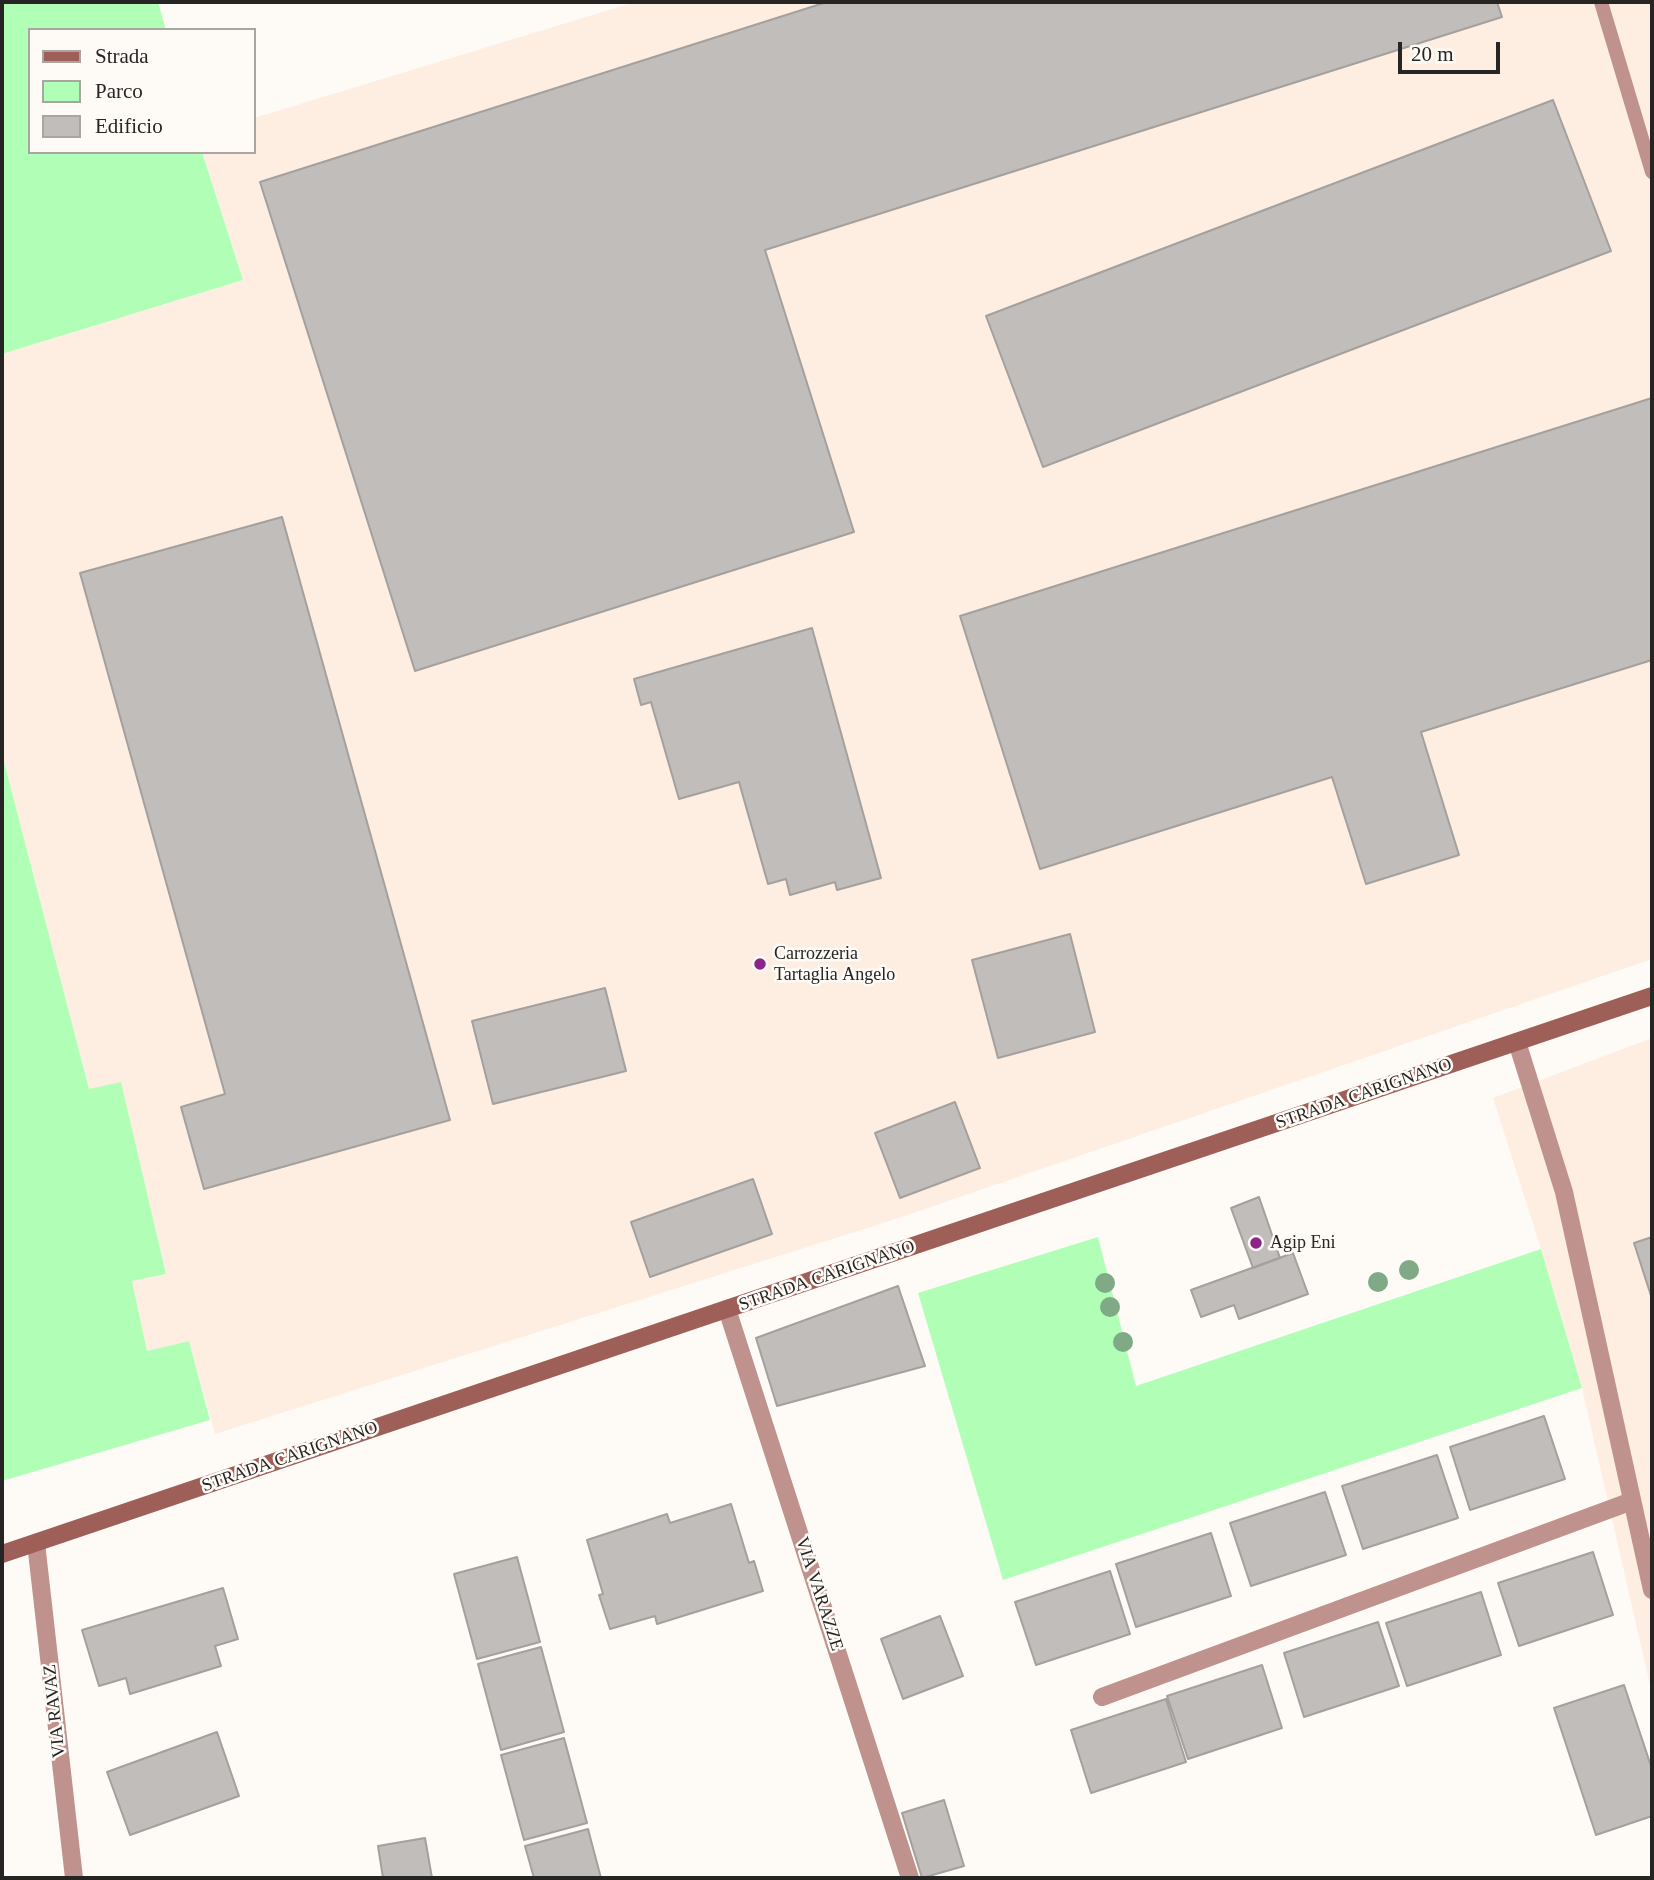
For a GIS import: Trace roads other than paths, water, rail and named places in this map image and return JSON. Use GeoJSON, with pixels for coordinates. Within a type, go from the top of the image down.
{"type":"FeatureCollection","features":[{"type":"Feature","properties":{"kind":"street","name":"STRADA CARIGNANO"},"geometry":{"type":"LineString","coordinates":[[2,1554],[1652,996]]}},
{"type":"Feature","properties":{"kind":"street"},"geometry":{"type":"LineString","coordinates":[[1517,1042],[1563,1192],[1652,1590]]}},
{"type":"Feature","properties":{"kind":"street","name":"VIA VARAZZE"},"geometry":{"type":"LineString","coordinates":[[727,1309],[910,1878]]}},
{"type":"Feature","properties":{"kind":"street"},"geometry":{"type":"LineString","coordinates":[[1102,1697],[1632,1501]]}},
{"type":"Feature","properties":{"kind":"street","name":"VIA RAVAZ"},"geometry":{"type":"LineString","coordinates":[[36,1543],[74,1878]]}},
{"type":"Feature","properties":{"kind":"lane"},"geometry":{"type":"LineString","coordinates":[[1601,2],[1652,172]]}},
{"type":"Feature","properties":{"kind":"place","name":"Carrozzeria Tartaglia Angelo"},"geometry":{"type":"Point","coordinates":[760,964]}},
{"type":"Feature","properties":{"kind":"place","name":"Agip Eni"},"geometry":{"type":"Point","coordinates":[1256,1243]}}]}
